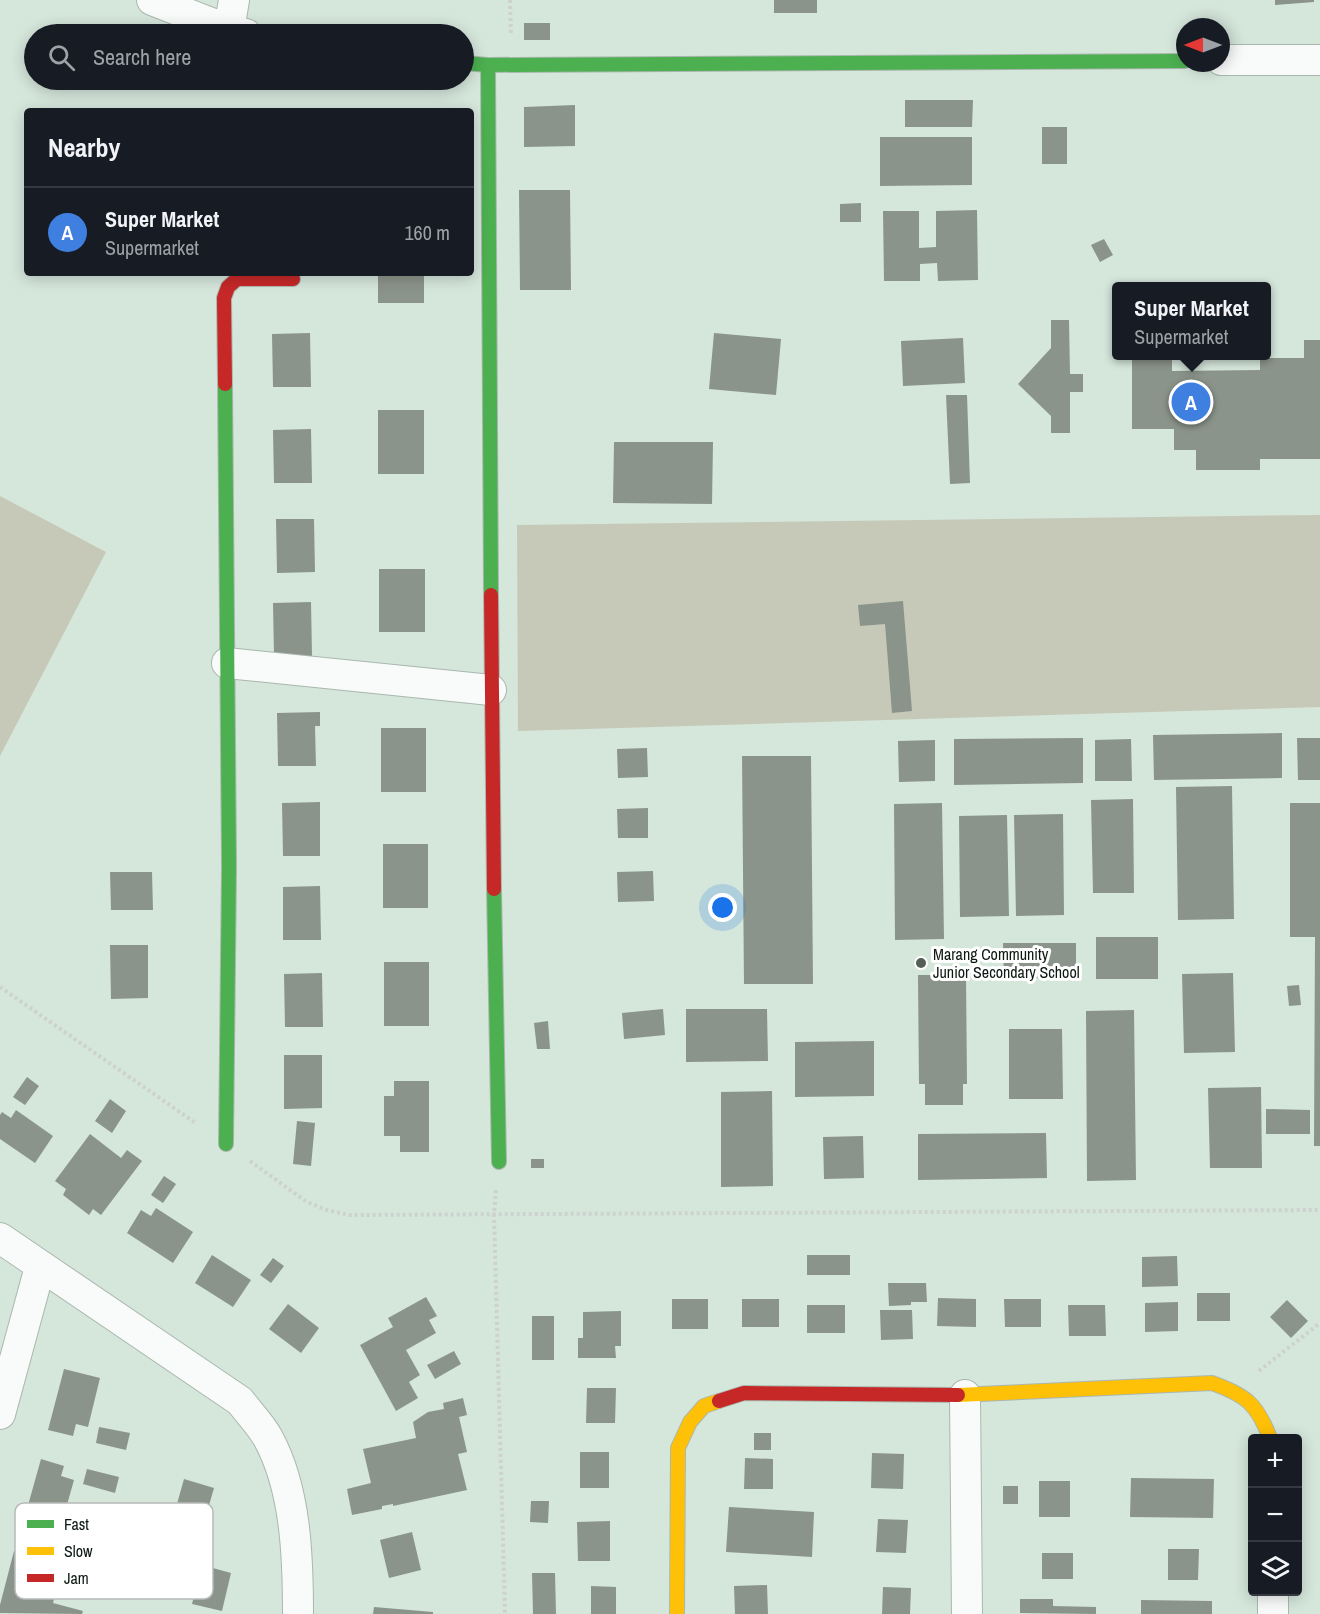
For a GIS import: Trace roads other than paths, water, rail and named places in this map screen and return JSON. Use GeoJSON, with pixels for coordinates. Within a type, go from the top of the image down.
{"type":"FeatureCollection","features":[{"type":"Feature","properties":{"kind":"street"},"geometry":{"type":"LineString","coordinates":[[152,0],[216,24]]}},
{"type":"Feature","properties":{"kind":"street"},"geometry":{"type":"LineString","coordinates":[[234,0],[237,24]]}},
{"type":"Feature","properties":{"kind":"street"},"geometry":{"type":"LineString","coordinates":[[1230,60],[1320,60]]}},
{"type":"Feature","properties":{"kind":"street"},"geometry":{"type":"LineString","coordinates":[[474,63],[1176,61]]}},
{"type":"Feature","properties":{"kind":"street"},"geometry":{"type":"LineString","coordinates":[[488,64],[492,690],[499,1162]]}},
{"type":"Feature","properties":{"kind":"street"},"geometry":{"type":"LineString","coordinates":[[226,1144],[229,866],[224,298],[228,287],[237,279],[293,279]]}},
{"type":"Feature","properties":{"kind":"street"},"geometry":{"type":"LineString","coordinates":[[227,663],[492,690]]}},
{"type":"Feature","properties":{"kind":"street"},"geometry":{"type":"LineString","coordinates":[[0,1238],[240,1401],[268,1437],[285,1481],[298,1562],[298,1614]]}},
{"type":"Feature","properties":{"kind":"street"},"geometry":{"type":"LineString","coordinates":[[0,1414],[40,1267]]}},
{"type":"Feature","properties":{"kind":"street"},"geometry":{"type":"LineString","coordinates":[[677,1614],[678,1448],[690,1422],[704,1406],[744,1393],[965,1395],[1212,1383],[1235,1391],[1251,1400],[1264,1419],[1269,1434]]}},
{"type":"Feature","properties":{"kind":"street"},"geometry":{"type":"LineString","coordinates":[[965,1395],[967,1614]]}},
{"type":"Feature","properties":{"kind":"street"},"geometry":{"type":"LineString","coordinates":[[1273,1596],[1273,1614]]}},
{"type":"Feature","properties":{"kind":"place","name":"Super Market"},"geometry":{"type":"Point","coordinates":[1191,402]}},
{"type":"Feature","properties":{"kind":"place","name":"Marang Community Junior Secondary School"},"geometry":{"type":"Point","coordinates":[921,963]}}]}
